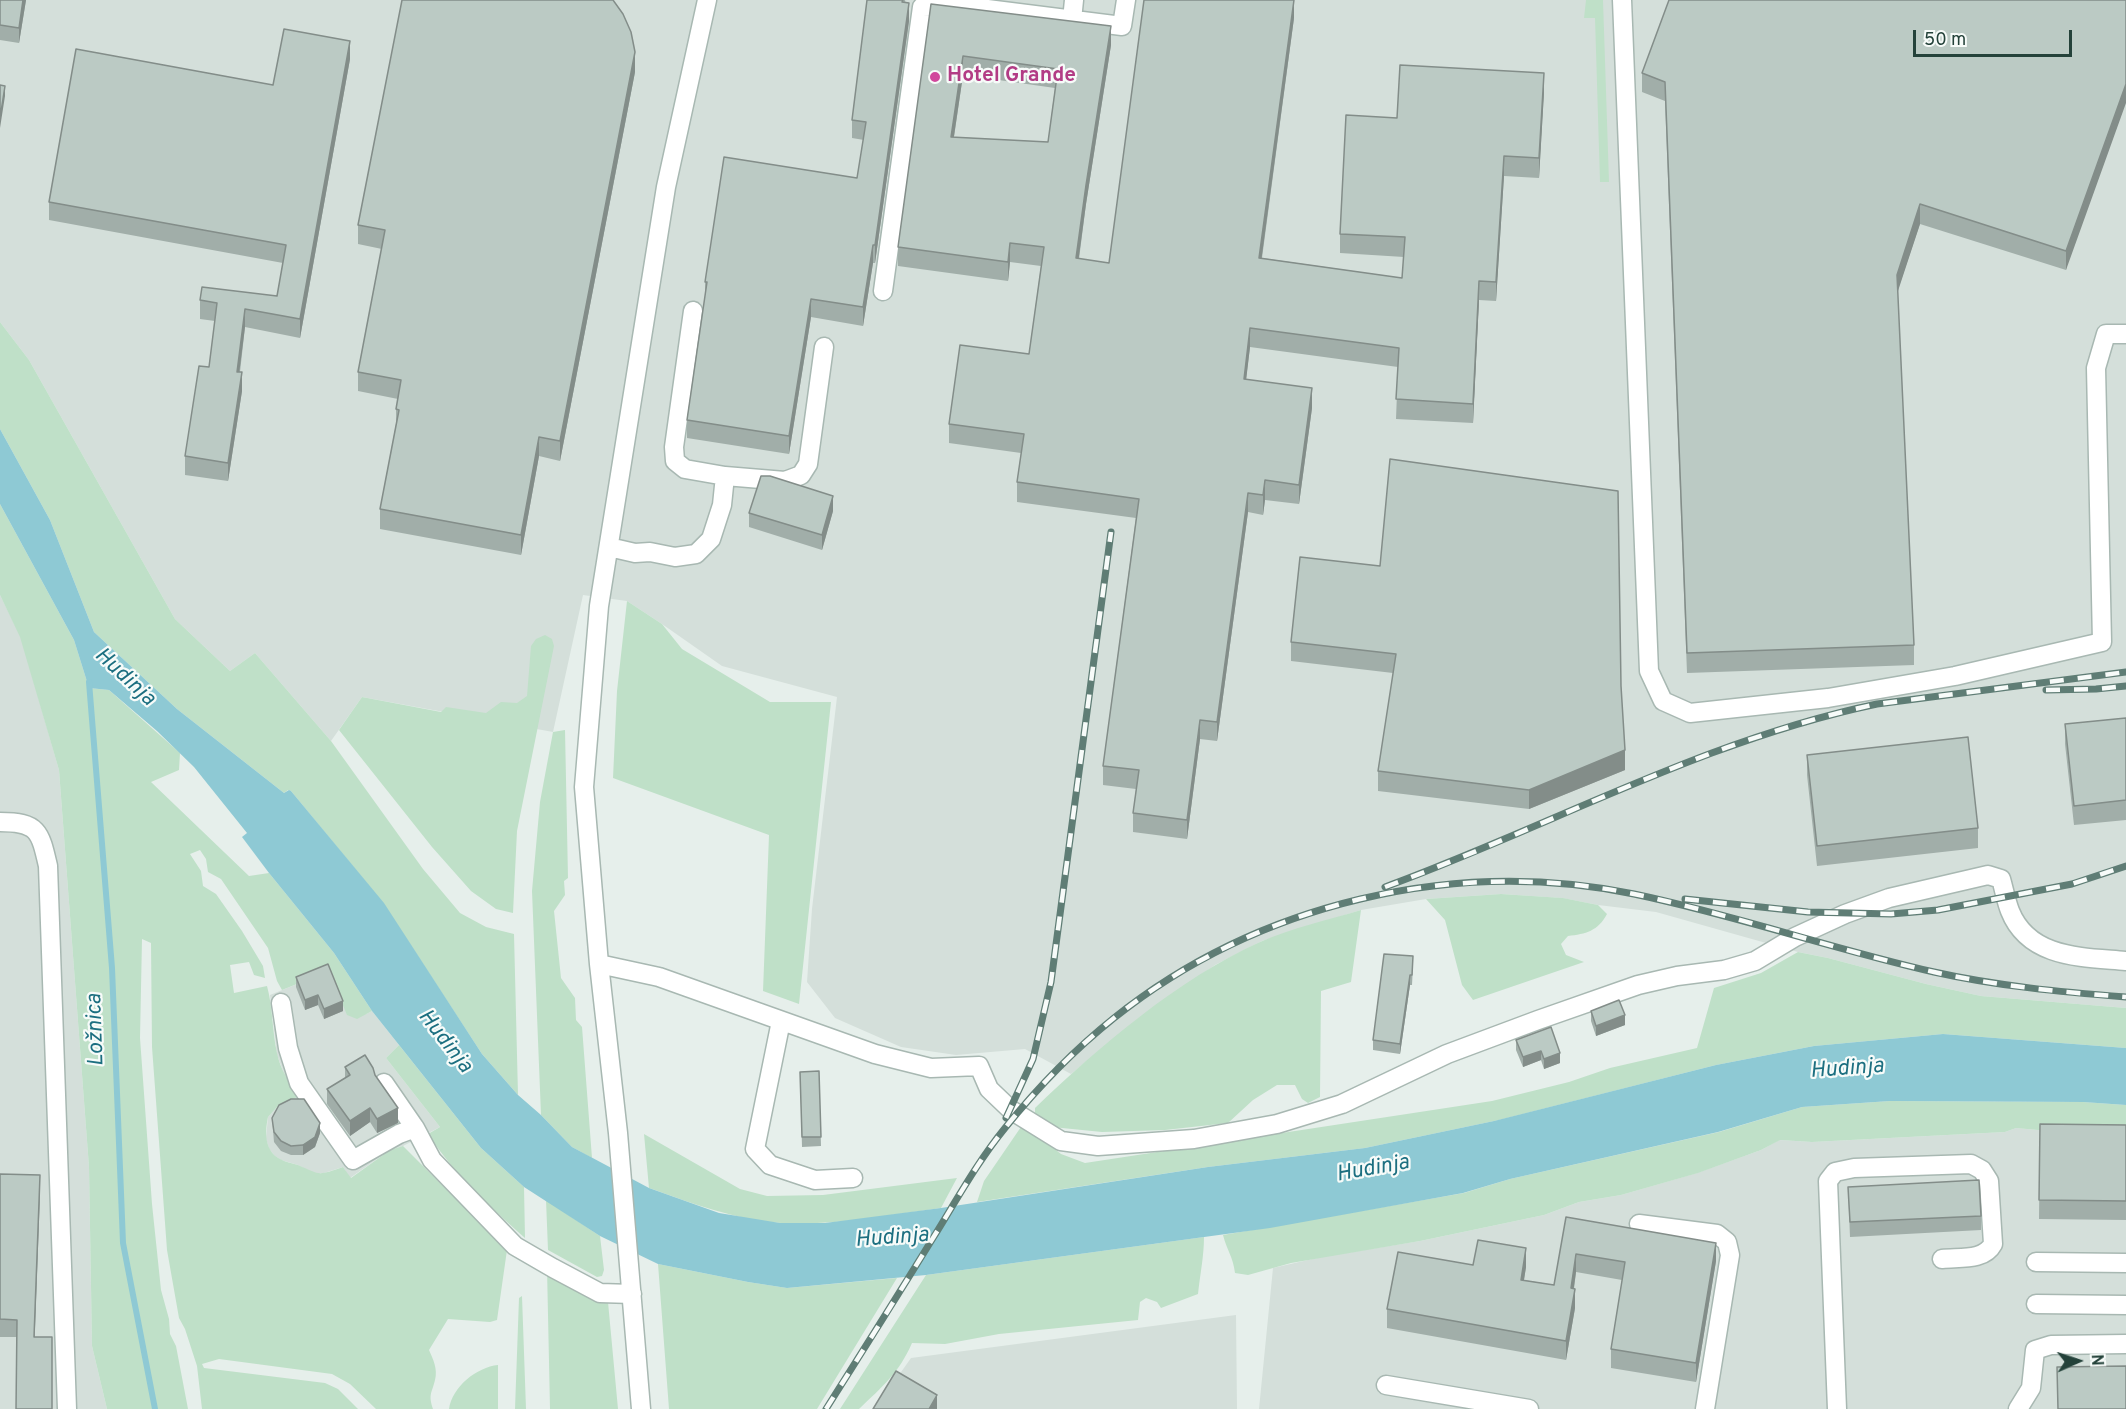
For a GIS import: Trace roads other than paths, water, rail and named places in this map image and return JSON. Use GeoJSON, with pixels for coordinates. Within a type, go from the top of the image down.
{"type":"FeatureCollection","features":[{"type":"Feature","properties":{"kind":"street"},"geometry":{"type":"LineString","coordinates":[[641,1409],[618,1133],[599,964],[584,787],[599,606],[666,187],[707,0]]}},
{"type":"Feature","properties":{"kind":"street"},"geometry":{"type":"LineString","coordinates":[[1072,20],[1074,0]]}},
{"type":"Feature","properties":{"kind":"street"},"geometry":{"type":"LineString","coordinates":[[883,291],[922,7],[965,3],[1025,7],[1072,20],[1122,26],[1126,0]]}},
{"type":"Feature","properties":{"kind":"street"},"geometry":{"type":"LineString","coordinates":[[1622,0],[1649,671],[1663,701],[1690,713],[1828,698],[1955,676],[2103,642],[2096,369],[2106,334],[2126,334]]}},
{"type":"Feature","properties":{"kind":"street"},"geometry":{"type":"LineString","coordinates":[[693,311],[674,447],[675,461],[685,469],[725,476],[785,481],[801,475],[808,464],[824,348]]}},
{"type":"Feature","properties":{"kind":"street"},"geometry":{"type":"LineString","coordinates":[[609,547],[635,553],[650,552],[675,557],[696,554],[711,538],[722,506],[725,476]]}},
{"type":"Feature","properties":{"kind":"street"},"geometry":{"type":"LineString","coordinates":[[0,822],[22,822],[36,830],[44,845],[48,866],[67,1409]]}},
{"type":"Feature","properties":{"kind":"street"},"geometry":{"type":"LineString","coordinates":[[599,964],[659,977],[875,1054],[931,1068],[979,1065],[988,1089],[1017,1114],[1061,1141],[1098,1146],[1194,1139],[1277,1124],[1342,1104],[1447,1054],[1549,1016],[1677,975],[1724,970],[1755,961],[1796,937],[1845,914],[1889,898],[1988,875],[2001,879],[2010,912],[2024,932],[2048,950],[2067,956],[2126,961]]}},
{"type":"Feature","properties":{"kind":"street"},"geometry":{"type":"LineString","coordinates":[[281,1003],[288,1048],[299,1083],[353,1160],[399,1134],[415,1128]]}},
{"type":"Feature","properties":{"kind":"street"},"geometry":{"type":"LineString","coordinates":[[781,1021],[755,1149],[770,1165],[815,1180],[853,1178]]}},
{"type":"Feature","properties":{"kind":"street"},"geometry":{"type":"LineString","coordinates":[[384,1083],[415,1128],[432,1160],[515,1246],[600,1293],[632,1289]]}},
{"type":"Feature","properties":{"kind":"street"},"geometry":{"type":"LineString","coordinates":[[1837,1409],[1828,1181],[1835,1172],[1854,1168],[1971,1164],[1982,1170],[1989,1181],[1993,1244],[1989,1251],[1980,1256],[1942,1258]]}},
{"type":"Feature","properties":{"kind":"street"},"geometry":{"type":"LineString","coordinates":[[1639,1224],[1717,1234],[1727,1242],[1730,1255],[1705,1409]]}},
{"type":"Feature","properties":{"kind":"street"},"geometry":{"type":"LineString","coordinates":[[2036,1262],[2126,1263]]}},
{"type":"Feature","properties":{"kind":"street"},"geometry":{"type":"LineString","coordinates":[[2036,1304],[2126,1305]]}},
{"type":"Feature","properties":{"kind":"street"},"geometry":{"type":"LineString","coordinates":[[2018,1409],[2031,1388],[2035,1350],[2051,1345],[2126,1344]]}},
{"type":"Feature","properties":{"kind":"street"},"geometry":{"type":"LineString","coordinates":[[1386,1385],[1528,1409]]}},
{"type":"Feature","properties":{"kind":"water","name":"Hudinja"},"geometry":{"type":"Polygon","coordinates":[[[0,429],[50,520],[94,632],[177,709],[284,793],[291,791],[384,903],[482,1054],[518,1095],[572,1147],[649,1188],[719,1213],[780,1223],[825,1223],[941,1208],[1208,1167],[1365,1148],[1494,1121],[1716,1065],[1814,1046],[1943,1034],[2126,1048],[2126,1105],[2083,1102],[1890,1101],[1802,1107],[1718,1132],[1510,1179],[1463,1193],[1270,1228],[926,1275],[787,1288],[658,1264],[600,1236],[524,1187],[481,1148],[372,1011],[334,953],[242,837],[247,833],[194,767],[157,731],[109,690],[89,688],[74,640],[0,504],[0,429]]]}},
{"type":"Feature","properties":{"kind":"waterway","name":"Ložnica"},"geometry":{"type":"LineString","coordinates":[[89,682],[112,968],[123,1243],[155,1409]]}},
{"type":"Feature","properties":{"kind":"railway"},"geometry":{"type":"LineString","coordinates":[[1006,1118],[1033,1059],[1051,982],[1111,532]]}},
{"type":"Feature","properties":{"kind":"railway"},"geometry":{"type":"LineString","coordinates":[[1385,887],[1689,762],[1750,739],[1813,720],[1877,704],[2126,672]]}},
{"type":"Feature","properties":{"kind":"railway"},"geometry":{"type":"LineString","coordinates":[[2046,690],[2126,686]]}},
{"type":"Feature","properties":{"kind":"railway"},"geometry":{"type":"LineString","coordinates":[[1685,899],[1808,912],[1891,914],[1938,910],[2072,884],[2126,866]]}},
{"type":"Feature","properties":{"kind":"railway"},"geometry":{"type":"LineString","coordinates":[[826,1409],[976,1168],[1005,1128],[1043,1084],[1099,1030],[1170,978],[1231,945],[1294,918],[1360,899],[1428,887],[1497,882],[1566,884],[1672,902],[1896,963],[1958,977],[2030,988],[2126,997]]}},
{"type":"Feature","properties":{"kind":"place","name":"Hotel Grande"},"geometry":{"type":"Point","coordinates":[935,77]}}]}
